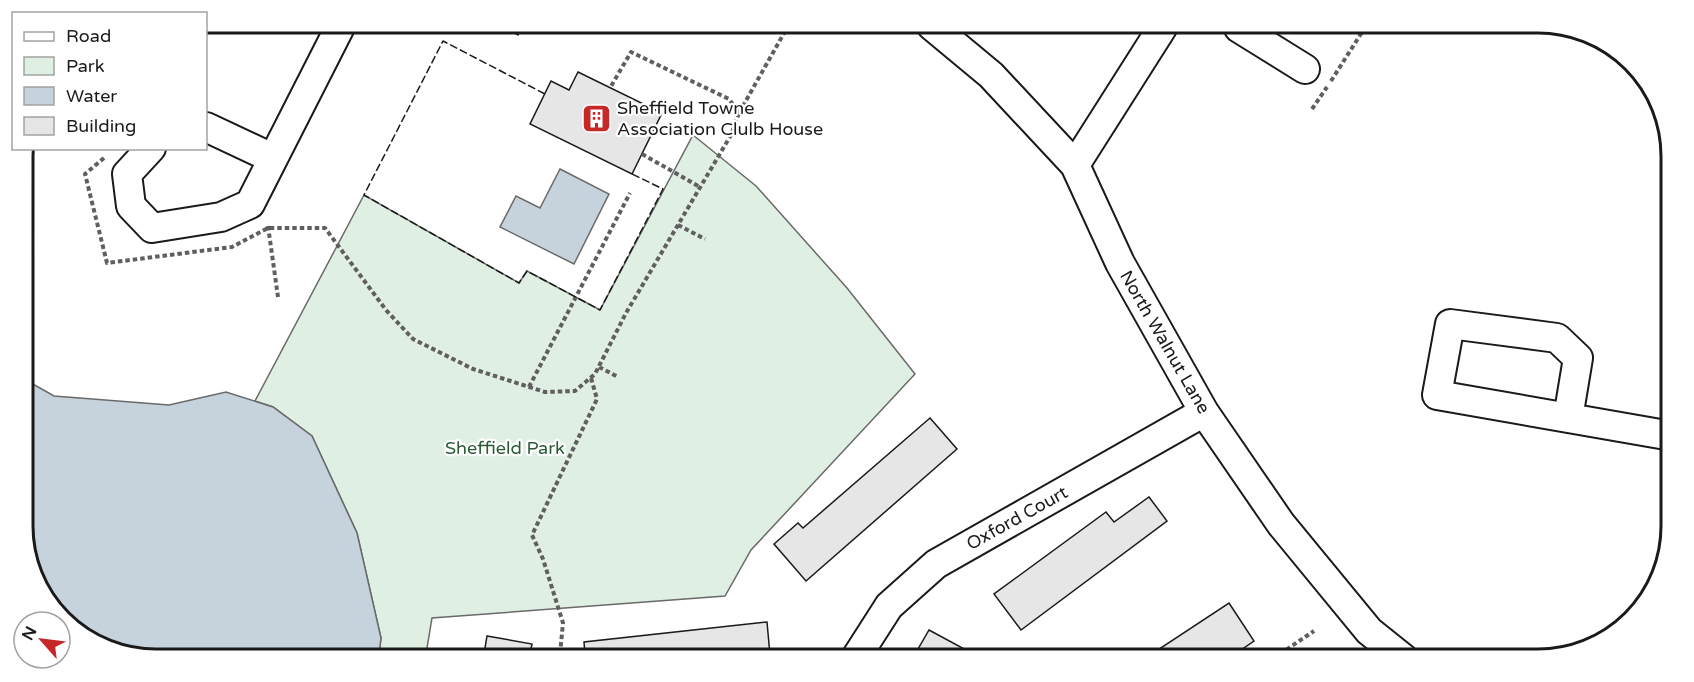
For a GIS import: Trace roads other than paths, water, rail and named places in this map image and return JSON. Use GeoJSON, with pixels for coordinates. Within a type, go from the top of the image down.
{"type":"FeatureCollection","features":[{"type":"Feature","properties":{"kind":"street"},"geometry":{"type":"LineString","coordinates":[[149,150],[127,174],[131,206],[152,228],[221,218],[250,204],[337,33]]}},
{"type":"Feature","properties":{"kind":"street","name":"North Walnut Lane"},"geometry":{"type":"LineString","coordinates":[[940,33],[991,75],[1075,165],[1120,263],[1204,412],[1281,524],[1369,631],[1392,649]]}},
{"type":"Feature","properties":{"kind":"street"},"geometry":{"type":"LineString","coordinates":[[1075,165],[1159,33]]}},
{"type":"Feature","properties":{"kind":"street"},"geometry":{"type":"LineString","coordinates":[[1247,33],[1305,69]]}},
{"type":"Feature","properties":{"kind":"street"},"geometry":{"type":"LineString","coordinates":[[207,127],[272,158]]}},
{"type":"Feature","properties":{"kind":"street"},"geometry":{"type":"LineString","coordinates":[[1568,418],[1578,358],[1557,338],[1450,324],[1437,395],[1568,418],[1661,434]]}},
{"type":"Feature","properties":{"kind":"street","name":"Oxford Court"},"geometry":{"type":"LineString","coordinates":[[861,649],[889,606],[936,564],[1204,412]]}},
{"type":"Feature","properties":{"kind":"water"},"geometry":{"type":"Polygon","coordinates":[[[560,169],[609,194],[574,264],[500,227],[516,196],[540,208],[560,169]]]}},
{"type":"Feature","properties":{"kind":"water"},"geometry":{"type":"Polygon","coordinates":[[[33,384],[54,396],[169,405],[226,392],[273,407],[312,436],[357,533],[381,638],[380,649],[156,649],[124,645],[102,636],[75,618],[72,610],[64,607],[46,580],[35,550],[33,384]]]}},
{"type":"Feature","properties":{"kind":"place","name":"Sheffield Towne Association Clulb House"},"geometry":{"type":"Point","coordinates":[596,118]}},
{"type":"Feature","properties":{"kind":"park label","name":"Sheffield Park"},"geometry":{"type":"Point","coordinates":[505,448]}}]}
